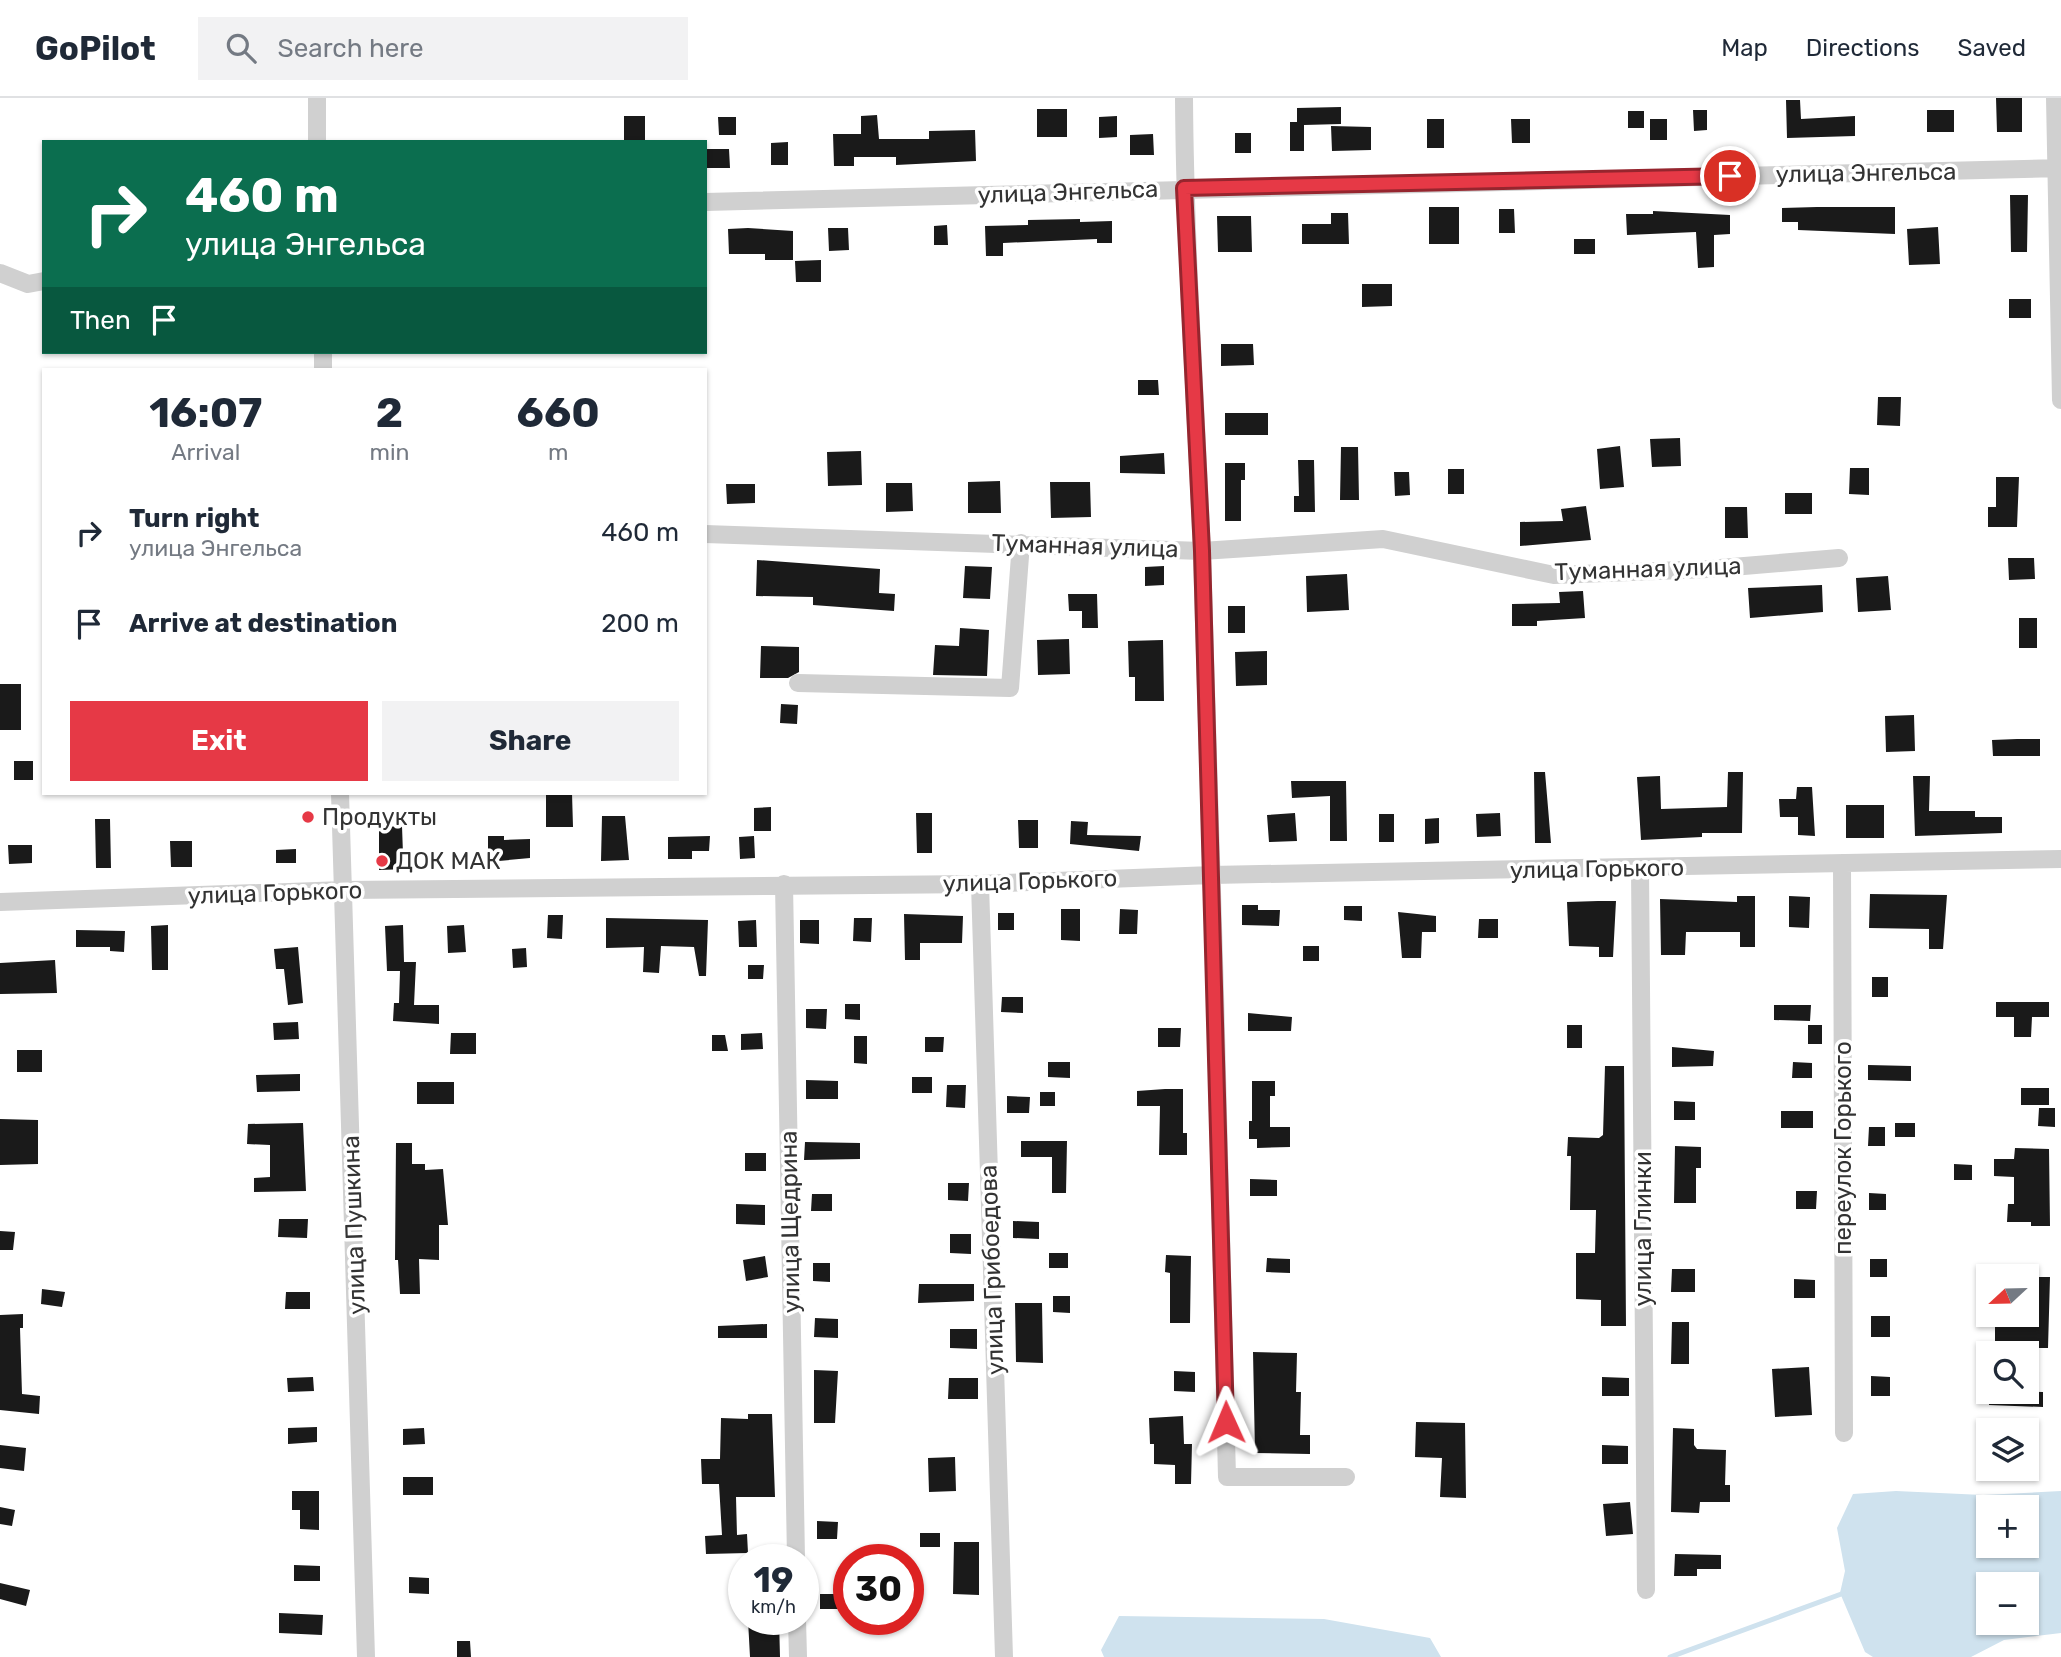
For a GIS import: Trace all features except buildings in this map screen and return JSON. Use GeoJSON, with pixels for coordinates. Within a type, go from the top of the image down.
{"type":"FeatureCollection","features":[{"type":"Feature","properties":{"kind":"street"},"geometry":{"type":"LineString","coordinates":[[317,98],[317,140]]}},
{"type":"Feature","properties":{"kind":"street"},"geometry":{"type":"LineString","coordinates":[[1184,98],[1184,188],[1202,551],[1227,1477],[1346,1477]]}},
{"type":"Feature","properties":{"kind":"street"},"geometry":{"type":"LineString","coordinates":[[2055,98],[2059,168],[2061,400]]}},
{"type":"Feature","properties":{"kind":"street","name":"улица Энгельса"},"geometry":{"type":"LineString","coordinates":[[707,202],[2059,168]]}},
{"type":"Feature","properties":{"kind":"street"},"geometry":{"type":"LineString","coordinates":[[0,273],[28,284],[42,281]]}},
{"type":"Feature","properties":{"kind":"street","name":"Туманная улица"},"geometry":{"type":"LineString","coordinates":[[707,534],[1202,551],[1383,539],[1554,575],[1708,569],[1839,558]]}},
{"type":"Feature","properties":{"kind":"street"},"geometry":{"type":"LineString","coordinates":[[798,683],[1010,688],[1021,543]]}},
{"type":"Feature","properties":{"kind":"street","name":"улица Пушкина"},"geometry":{"type":"LineString","coordinates":[[340,795],[366,1657]]}},
{"type":"Feature","properties":{"kind":"street","name":"улица Горького"},"geometry":{"type":"LineString","coordinates":[[0,902],[344,890],[980,884],[1212,875],[2061,859]]}},
{"type":"Feature","properties":{"kind":"street","name":"переулок Горького"},"geometry":{"type":"LineString","coordinates":[[1842,863],[1844,1433]]}},
{"type":"Feature","properties":{"kind":"street","name":"улица Глинки"},"geometry":{"type":"LineString","coordinates":[[1640,868],[1646,1590]]}},
{"type":"Feature","properties":{"kind":"street","name":"улица Щедрина"},"geometry":{"type":"LineString","coordinates":[[784,884],[796,1544]]}},
{"type":"Feature","properties":{"kind":"street","name":"улица Грибоедова"},"geometry":{"type":"LineString","coordinates":[[980,884],[1004,1657]]}},
{"type":"Feature","properties":{"kind":"street"},"geometry":{"type":"LineString","coordinates":[[797,1635],[798,1657]]}},
{"type":"Feature","properties":{"kind":"water"},"geometry":{"type":"Polygon","coordinates":[[[1896,1491],[1983,1495],[2061,1491],[2061,1633],[2004,1640],[1971,1657],[1873,1657],[1865,1652],[1840,1593],[1845,1571],[1837,1528],[1853,1494],[1896,1491]]]}},
{"type":"Feature","properties":{"kind":"water"},"geometry":{"type":"Polygon","coordinates":[[[1119,1616],[1324,1619],[1430,1638],[1441,1657],[1104,1657],[1101,1650],[1119,1616]]]}},
{"type":"Feature","properties":{"kind":"waterway"},"geometry":{"type":"LineString","coordinates":[[1670,1657],[1844,1593]]}},
{"type":"Feature","properties":{"kind":"place","name":"Продукты"},"geometry":{"type":"Point","coordinates":[308,817]}},
{"type":"Feature","properties":{"kind":"place","name":"ДОК МАК"},"geometry":{"type":"Point","coordinates":[382,861]}},
{"type":"Feature","properties":{"kind":"route"},"geometry":{"type":"LineString","coordinates":[[1226,1422],[1202,551],[1184,188],[1730,176]]}}]}
